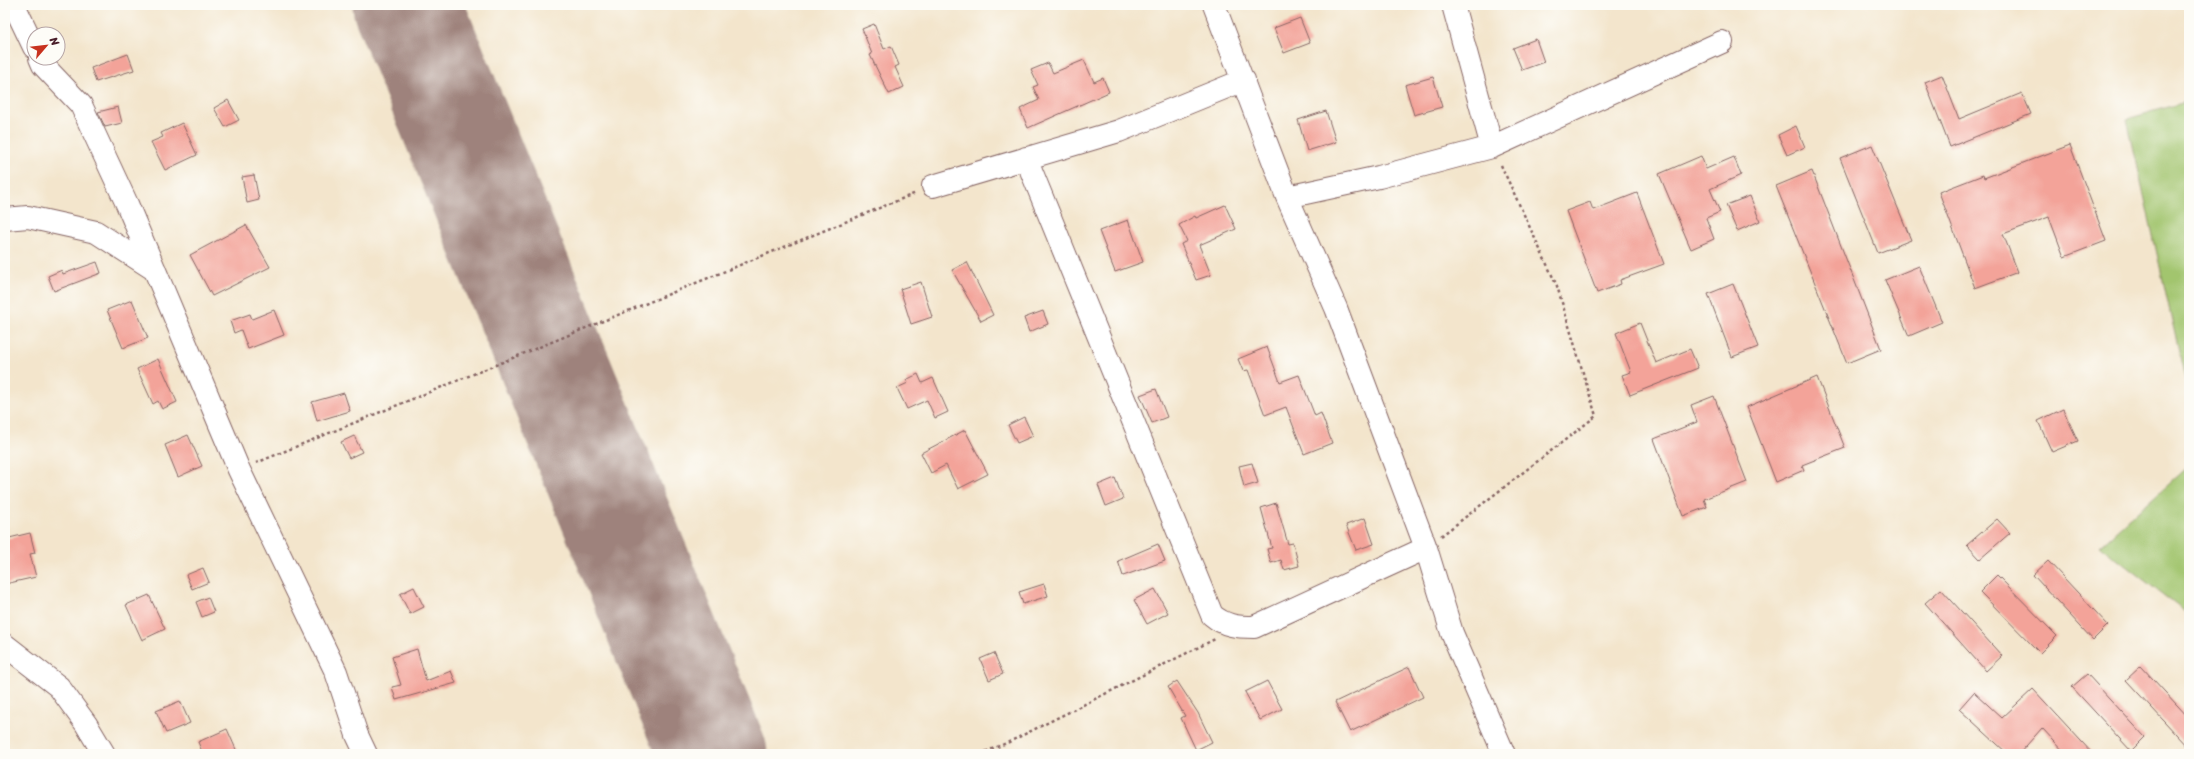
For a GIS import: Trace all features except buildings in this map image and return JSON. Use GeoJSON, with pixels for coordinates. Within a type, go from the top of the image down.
{"type":"FeatureCollection","features":[{"type":"Feature","properties":{"kind":"street"},"geometry":{"type":"LineString","coordinates":[[14,5],[26,30]]}},
{"type":"Feature","properties":{"kind":"street"},"geometry":{"type":"LineString","coordinates":[[1214,5],[1244,80],[1287,197],[1336,308],[1426,548],[1452,633],[1504,754]]}},
{"type":"Feature","properties":{"kind":"street"},"geometry":{"type":"LineString","coordinates":[[1453,5],[1492,147]]}},
{"type":"Feature","properties":{"kind":"street"},"geometry":{"type":"LineString","coordinates":[[1287,197],[1379,177],[1492,147],[1722,42]]}},
{"type":"Feature","properties":{"kind":"street"},"geometry":{"type":"LineString","coordinates":[[44,66],[81,105],[127,204],[239,470],[336,672],[357,735],[366,754]]}},
{"type":"Feature","properties":{"kind":"street"},"geometry":{"type":"LineString","coordinates":[[933,186],[1119,131],[1244,80]]}},
{"type":"Feature","properties":{"kind":"street"},"geometry":{"type":"LineString","coordinates":[[1026,158],[1212,615],[1221,623],[1238,627],[1254,627],[1426,548]]}},
{"type":"Feature","properties":{"kind":"street"},"geometry":{"type":"LineString","coordinates":[[5,219],[28,218],[96,232],[155,270]]}},
{"type":"Feature","properties":{"kind":"street"},"geometry":{"type":"LineString","coordinates":[[5,645],[58,687],[86,724],[104,754]]}},
{"type":"Feature","properties":{"kind":"path"},"geometry":{"type":"LineString","coordinates":[[1426,548],[1596,416],[1557,286],[1492,147]]}},
{"type":"Feature","properties":{"kind":"path"},"geometry":{"type":"LineString","coordinates":[[239,470],[933,186]]}},
{"type":"Feature","properties":{"kind":"path"},"geometry":{"type":"LineString","coordinates":[[980,754],[1009,742],[1238,627]]}},
{"type":"Feature","properties":{"kind":"green space"},"geometry":{"type":"Polygon","coordinates":[[[2189,101],[2189,397],[2127,119],[2189,101]]]}},
{"type":"Feature","properties":{"kind":"green space"},"geometry":{"type":"Polygon","coordinates":[[[2189,465],[2189,615],[2100,546],[2189,465]]]}},
{"type":"Feature","properties":{"kind":"runway"},"geometry":{"type":"LineString","coordinates":[[407,5],[713,754]]}}]}
